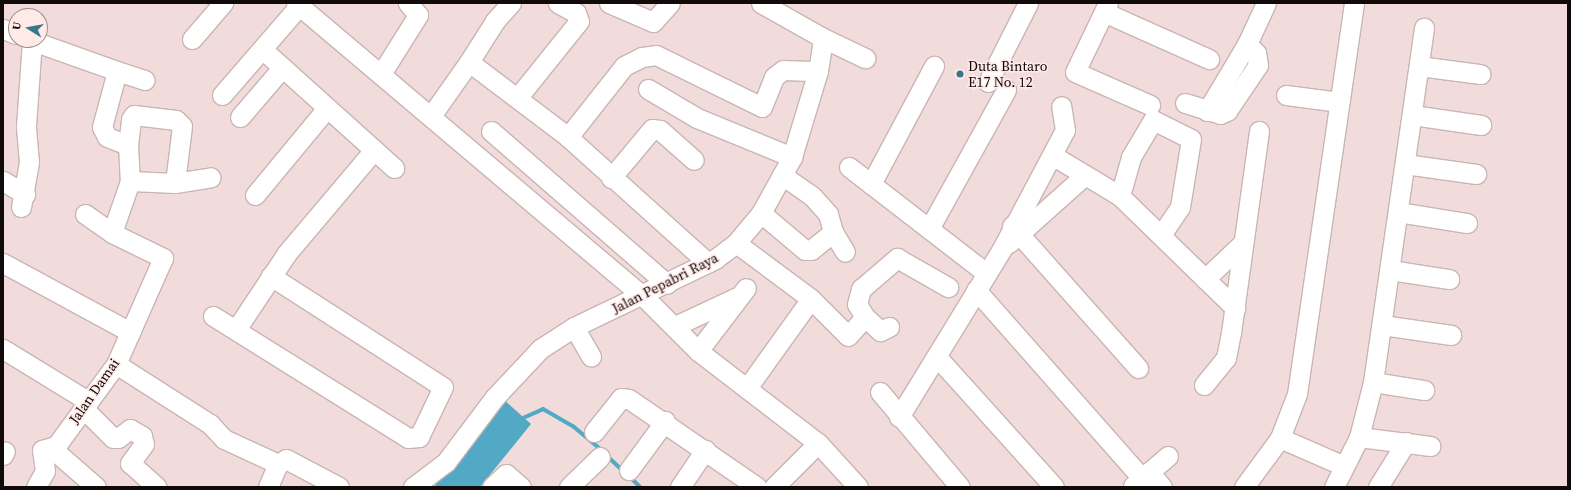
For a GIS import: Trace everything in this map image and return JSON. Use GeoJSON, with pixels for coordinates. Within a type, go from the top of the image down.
{"type":"FeatureCollection","features":[{"type":"Feature","properties":{"kind":"street"},"geometry":{"type":"LineString","coordinates":[[192,39],[222,3]]}},
{"type":"Feature","properties":{"kind":"street"},"geometry":{"type":"LineString","coordinates":[[381,74],[418,15],[408,3]]}},
{"type":"Feature","properties":{"kind":"street"},"geometry":{"type":"LineString","coordinates":[[431,116],[470,62],[495,21],[511,3]]}},
{"type":"Feature","properties":{"kind":"street"},"geometry":{"type":"LineString","coordinates":[[518,96],[579,21],[576,12],[558,3]]}},
{"type":"Feature","properties":{"kind":"street"},"geometry":{"type":"LineString","coordinates":[[609,3],[652,22],[670,3]]}},
{"type":"Feature","properties":{"kind":"street"},"geometry":{"type":"LineString","coordinates":[[761,3],[823,38],[865,58]]}},
{"type":"Feature","properties":{"kind":"street"},"geometry":{"type":"LineString","coordinates":[[988,82],[1028,3]]}},
{"type":"Feature","properties":{"kind":"street"},"geometry":{"type":"LineString","coordinates":[[1244,487],[1280,438],[1297,394],[1306,350],[1354,3]]}},
{"type":"Feature","properties":{"kind":"street"},"geometry":{"type":"LineString","coordinates":[[222,95],[262,49],[298,4],[642,295],[675,326],[698,352],[748,388],[818,444],[858,487]]}},
{"type":"Feature","properties":{"kind":"street"},"geometry":{"type":"LineString","coordinates":[[1185,103],[1220,114],[1227,111],[1258,65],[1256,53],[1247,44],[1260,5]]}},
{"type":"Feature","properties":{"kind":"street"},"geometry":{"type":"LineString","coordinates":[[1150,105],[1075,72],[1107,8],[1208,59]]}},
{"type":"Feature","properties":{"kind":"street"},"geometry":{"type":"LineString","coordinates":[[1334,487],[1359,437],[1373,382],[1424,28]]}},
{"type":"Feature","properties":{"kind":"street","name":"Jalan Pepabri Raya"},"geometry":{"type":"LineString","coordinates":[[413,487],[446,462],[494,397],[540,349],[574,327],[667,284],[708,263],[736,243],[761,214],[792,157],[818,71],[823,38]]}},
{"type":"Feature","properties":{"kind":"street"},"geometry":{"type":"LineString","coordinates":[[48,46],[145,80]]}},
{"type":"Feature","properties":{"kind":"street"},"geometry":{"type":"LineString","coordinates":[[3,181],[23,201],[31,48]]}},
{"type":"Feature","properties":{"kind":"street"},"geometry":{"type":"LineString","coordinates":[[262,49],[394,168]]}},
{"type":"Feature","properties":{"kind":"street"},"geometry":{"type":"LineString","coordinates":[[568,138],[624,66],[642,57],[656,55],[762,107],[774,77],[783,70],[818,71]]}},
{"type":"Feature","properties":{"kind":"street"},"geometry":{"type":"LineString","coordinates":[[470,62],[518,96],[568,138],[708,263]]}},
{"type":"Feature","properties":{"kind":"street"},"geometry":{"type":"LineString","coordinates":[[871,184],[934,66]]}},
{"type":"Feature","properties":{"kind":"street"},"geometry":{"type":"LineString","coordinates":[[1419,66],[1480,74]]}},
{"type":"Feature","properties":{"kind":"street"},"geometry":{"type":"LineString","coordinates":[[240,117],[282,68]]}},
{"type":"Feature","properties":{"kind":"street"},"geometry":{"type":"LineString","coordinates":[[117,71],[102,126],[107,137],[128,145]]}},
{"type":"Feature","properties":{"kind":"street"},"geometry":{"type":"LineString","coordinates":[[648,89],[698,118],[792,157]]}},
{"type":"Feature","properties":{"kind":"street"},"geometry":{"type":"LineString","coordinates":[[929,229],[1006,90]]}},
{"type":"Feature","properties":{"kind":"street"},"geometry":{"type":"LineString","coordinates":[[1286,95],[1340,102]]}},
{"type":"Feature","properties":{"kind":"street"},"geometry":{"type":"LineString","coordinates":[[899,417],[938,358],[986,273],[1016,230],[1065,130],[1061,106]]}},
{"type":"Feature","properties":{"kind":"street"},"geometry":{"type":"LineString","coordinates":[[255,195],[327,108]]}},
{"type":"Feature","properties":{"kind":"street"},"geometry":{"type":"LineString","coordinates":[[85,214],[112,233],[130,181],[128,145],[131,119],[134,115],[180,123],[175,183]]}},
{"type":"Feature","properties":{"kind":"street"},"geometry":{"type":"LineString","coordinates":[[1412,115],[1481,124]]}},
{"type":"Feature","properties":{"kind":"street"},"geometry":{"type":"LineString","coordinates":[[1120,196],[1131,156],[1153,120],[1191,139],[1180,208],[1162,234]]}},
{"type":"Feature","properties":{"kind":"street"},"geometry":{"type":"LineString","coordinates":[[611,178],[652,129],[660,130],[694,160]]}},
{"type":"Feature","properties":{"kind":"street"},"geometry":{"type":"LineString","coordinates":[[491,131],[667,284]]}},
{"type":"Feature","properties":{"kind":"street"},"geometry":{"type":"LineString","coordinates":[[1204,385],[1226,358],[1235,308],[1259,131]]}},
{"type":"Feature","properties":{"kind":"street"},"geometry":{"type":"LineString","coordinates":[[237,328],[292,247],[374,150]]}},
{"type":"Feature","properties":{"kind":"street"},"geometry":{"type":"LineString","coordinates":[[1052,155],[1120,196],[1162,234],[1235,308]]}},
{"type":"Feature","properties":{"kind":"street"},"geometry":{"type":"LineString","coordinates":[[1405,164],[1476,174]]}},
{"type":"Feature","properties":{"kind":"street"},"geometry":{"type":"LineString","coordinates":[[849,167],[986,273]]}},
{"type":"Feature","properties":{"kind":"street"},"geometry":{"type":"LineString","coordinates":[[782,175],[818,202],[828,214],[833,232],[845,252]]}},
{"type":"Feature","properties":{"kind":"street"},"geometry":{"type":"LineString","coordinates":[[1016,230],[1085,175]]}},
{"type":"Feature","properties":{"kind":"street"},"geometry":{"type":"LineString","coordinates":[[130,181],[175,183],[211,176]]}},
{"type":"Feature","properties":{"kind":"street"},"geometry":{"type":"LineString","coordinates":[[1398,212],[1467,223]]}},
{"type":"Feature","properties":{"kind":"street"},"geometry":{"type":"LineString","coordinates":[[761,214],[805,250],[811,250],[833,232]]}},
{"type":"Feature","properties":{"kind":"street"},"geometry":{"type":"LineString","coordinates":[[1016,230],[1138,368]]}},
{"type":"Feature","properties":{"kind":"street","name":"Jalan Damai"},"geometry":{"type":"LineString","coordinates":[[36,487],[44,471],[42,450],[56,446],[116,364],[162,258],[112,233]]}},
{"type":"Feature","properties":{"kind":"street"},"geometry":{"type":"LineString","coordinates":[[736,243],[811,299],[848,336],[865,316]]}},
{"type":"Feature","properties":{"kind":"street"},"geometry":{"type":"LineString","coordinates":[[1205,279],[1243,243]]}},
{"type":"Feature","properties":{"kind":"street"},"geometry":{"type":"LineString","coordinates":[[889,327],[880,331],[865,316],[857,304],[861,289],[897,258],[948,287]]}},
{"type":"Feature","properties":{"kind":"street"},"geometry":{"type":"LineString","coordinates":[[3,263],[130,332]]}},
{"type":"Feature","properties":{"kind":"street"},"geometry":{"type":"LineString","coordinates":[[1390,270],[1449,279]]}},
{"type":"Feature","properties":{"kind":"street"},"geometry":{"type":"LineString","coordinates":[[213,316],[237,328],[408,438],[419,437],[443,387],[271,276]]}},
{"type":"Feature","properties":{"kind":"street"},"geometry":{"type":"LineString","coordinates":[[976,290],[1141,479],[1162,487]]}},
{"type":"Feature","properties":{"kind":"street"},"geometry":{"type":"LineString","coordinates":[[675,326],[741,292],[698,352]]}},
{"type":"Feature","properties":{"kind":"street"},"geometry":{"type":"LineString","coordinates":[[748,388],[805,307]]}},
{"type":"Feature","properties":{"kind":"street"},"geometry":{"type":"LineString","coordinates":[[1382,325],[1451,334]]}},
{"type":"Feature","properties":{"kind":"street"},"geometry":{"type":"LineString","coordinates":[[574,327],[591,356]]}},
{"type":"Feature","properties":{"kind":"street"},"geometry":{"type":"LineString","coordinates":[[3,349],[85,405],[113,438],[118,438],[130,429],[142,436],[144,444],[130,463],[157,487]]}},
{"type":"Feature","properties":{"kind":"street"},"geometry":{"type":"LineString","coordinates":[[938,358],[1054,487]]}},
{"type":"Feature","properties":{"kind":"street"},"geometry":{"type":"LineString","coordinates":[[116,364],[210,424],[224,439],[278,464]]}},
{"type":"Feature","properties":{"kind":"street"},"geometry":{"type":"LineString","coordinates":[[1373,382],[1424,390]]}},
{"type":"Feature","properties":{"kind":"street"},"geometry":{"type":"LineString","coordinates":[[880,392],[899,417],[960,487]]}},
{"type":"Feature","properties":{"kind":"street"},"geometry":{"type":"LineString","coordinates":[[594,432],[625,398],[665,421],[757,487]]}},
{"type":"Feature","properties":{"kind":"street"},"geometry":{"type":"LineString","coordinates":[[629,470],[665,421]]}},
{"type":"Feature","properties":{"kind":"street"},"geometry":{"type":"LineString","coordinates":[[1359,437],[1430,446]]}},
{"type":"Feature","properties":{"kind":"street"},"geometry":{"type":"LineString","coordinates":[[1280,438],[1344,466]]}},
{"type":"Feature","properties":{"kind":"street"},"geometry":{"type":"LineString","coordinates":[[1378,487],[1406,442]]}},
{"type":"Feature","properties":{"kind":"street"},"geometry":{"type":"LineString","coordinates":[[774,487],[818,444]]}},
{"type":"Feature","properties":{"kind":"street"},"geometry":{"type":"LineString","coordinates":[[56,446],[57,453],[96,487]]}},
{"type":"Feature","properties":{"kind":"street"},"geometry":{"type":"LineString","coordinates":[[680,487],[705,450]]}},
{"type":"Feature","properties":{"kind":"street"},"geometry":{"type":"LineString","coordinates":[[1141,479],[1168,456]]}},
{"type":"Feature","properties":{"kind":"street"},"geometry":{"type":"LineString","coordinates":[[569,487],[600,457]]}},
{"type":"Feature","properties":{"kind":"street"},"geometry":{"type":"LineString","coordinates":[[268,487],[278,464],[286,459],[337,487]]}},
{"type":"Feature","properties":{"kind":"street"},"geometry":{"type":"LineString","coordinates":[[492,487],[506,474],[521,487]]}},
{"type":"Feature","properties":{"kind":"water"},"geometry":{"type":"Polygon","coordinates":[[[502,398],[531,424],[480,487],[434,487],[502,398]]]}},
{"type":"Feature","properties":{"kind":"waterway"},"geometry":{"type":"LineString","coordinates":[[523,418],[543,409],[574,427],[601,450]]}},
{"type":"Feature","properties":{"kind":"waterway"},"geometry":{"type":"LineString","coordinates":[[606,455],[623,471]]}},
{"type":"Feature","properties":{"kind":"waterway"},"geometry":{"type":"LineString","coordinates":[[628,475],[640,487]]}},
{"type":"Feature","properties":{"kind":"place","name":"Duta Bintaro E17 No. 12"},"geometry":{"type":"Point","coordinates":[960,74]}}]}
